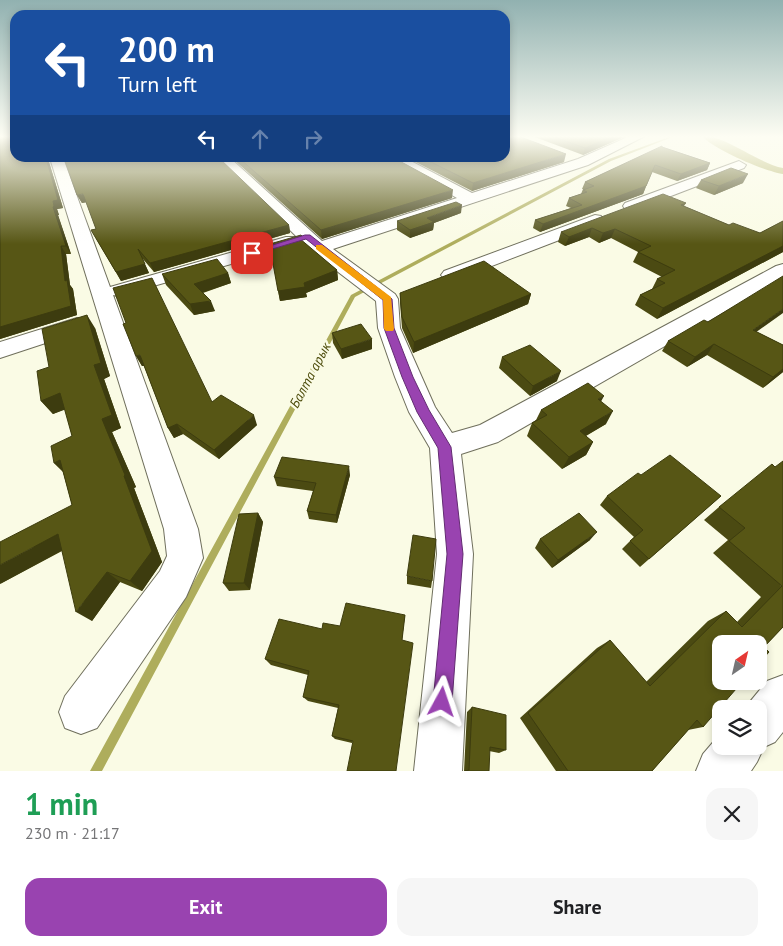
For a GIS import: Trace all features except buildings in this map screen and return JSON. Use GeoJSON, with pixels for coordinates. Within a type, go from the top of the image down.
{"type":"FeatureCollection","features":[{"type":"Feature","properties":{"kind":"street"},"geometry":{"type":"LineString","coordinates":[[61,172],[181,529],[184,558],[173,584],[81,712]]}},
{"type":"Feature","properties":{"kind":"street"},"geometry":{"type":"LineString","coordinates":[[238,172],[313,242],[383,290],[389,328],[408,377],[423,412],[444,447],[455,554],[438,771]]}},
{"type":"Feature","properties":{"kind":"street"},"geometry":{"type":"LineString","coordinates":[[422,172],[471,199]]}},
{"type":"Feature","properties":{"kind":"street"},"geometry":{"type":"LineString","coordinates":[[0,350],[106,305],[313,242],[471,199],[553,172]]}},
{"type":"Feature","properties":{"kind":"street"},"geometry":{"type":"LineString","coordinates":[[434,281],[722,172]]}},
{"type":"Feature","properties":{"kind":"street"},"geometry":{"type":"LineString","coordinates":[[444,447],[488,434],[783,270]]}},
{"type":"Feature","properties":{"kind":"street"},"geometry":{"type":"LineString","coordinates":[[767,717],[783,698]]}},
{"type":"Feature","properties":{"kind":"street"},"geometry":{"type":"LineString","coordinates":[[720,771],[734,755]]}},
{"type":"Feature","properties":{"kind":"waterway","name":"Балта арык"},"geometry":{"type":"LineString","coordinates":[[96,771],[353,296],[587,172]]}},
{"type":"Feature","properties":{"kind":"slow traffic"},"geometry":{"type":"LineString","coordinates":[[319,247],[387,299],[389,329]]}},
{"type":"Feature","properties":{"kind":"route"},"geometry":{"type":"LineString","coordinates":[[252,253],[307,236],[387,299],[389,328],[423,412],[444,447],[455,554],[442,702]]}}]}
